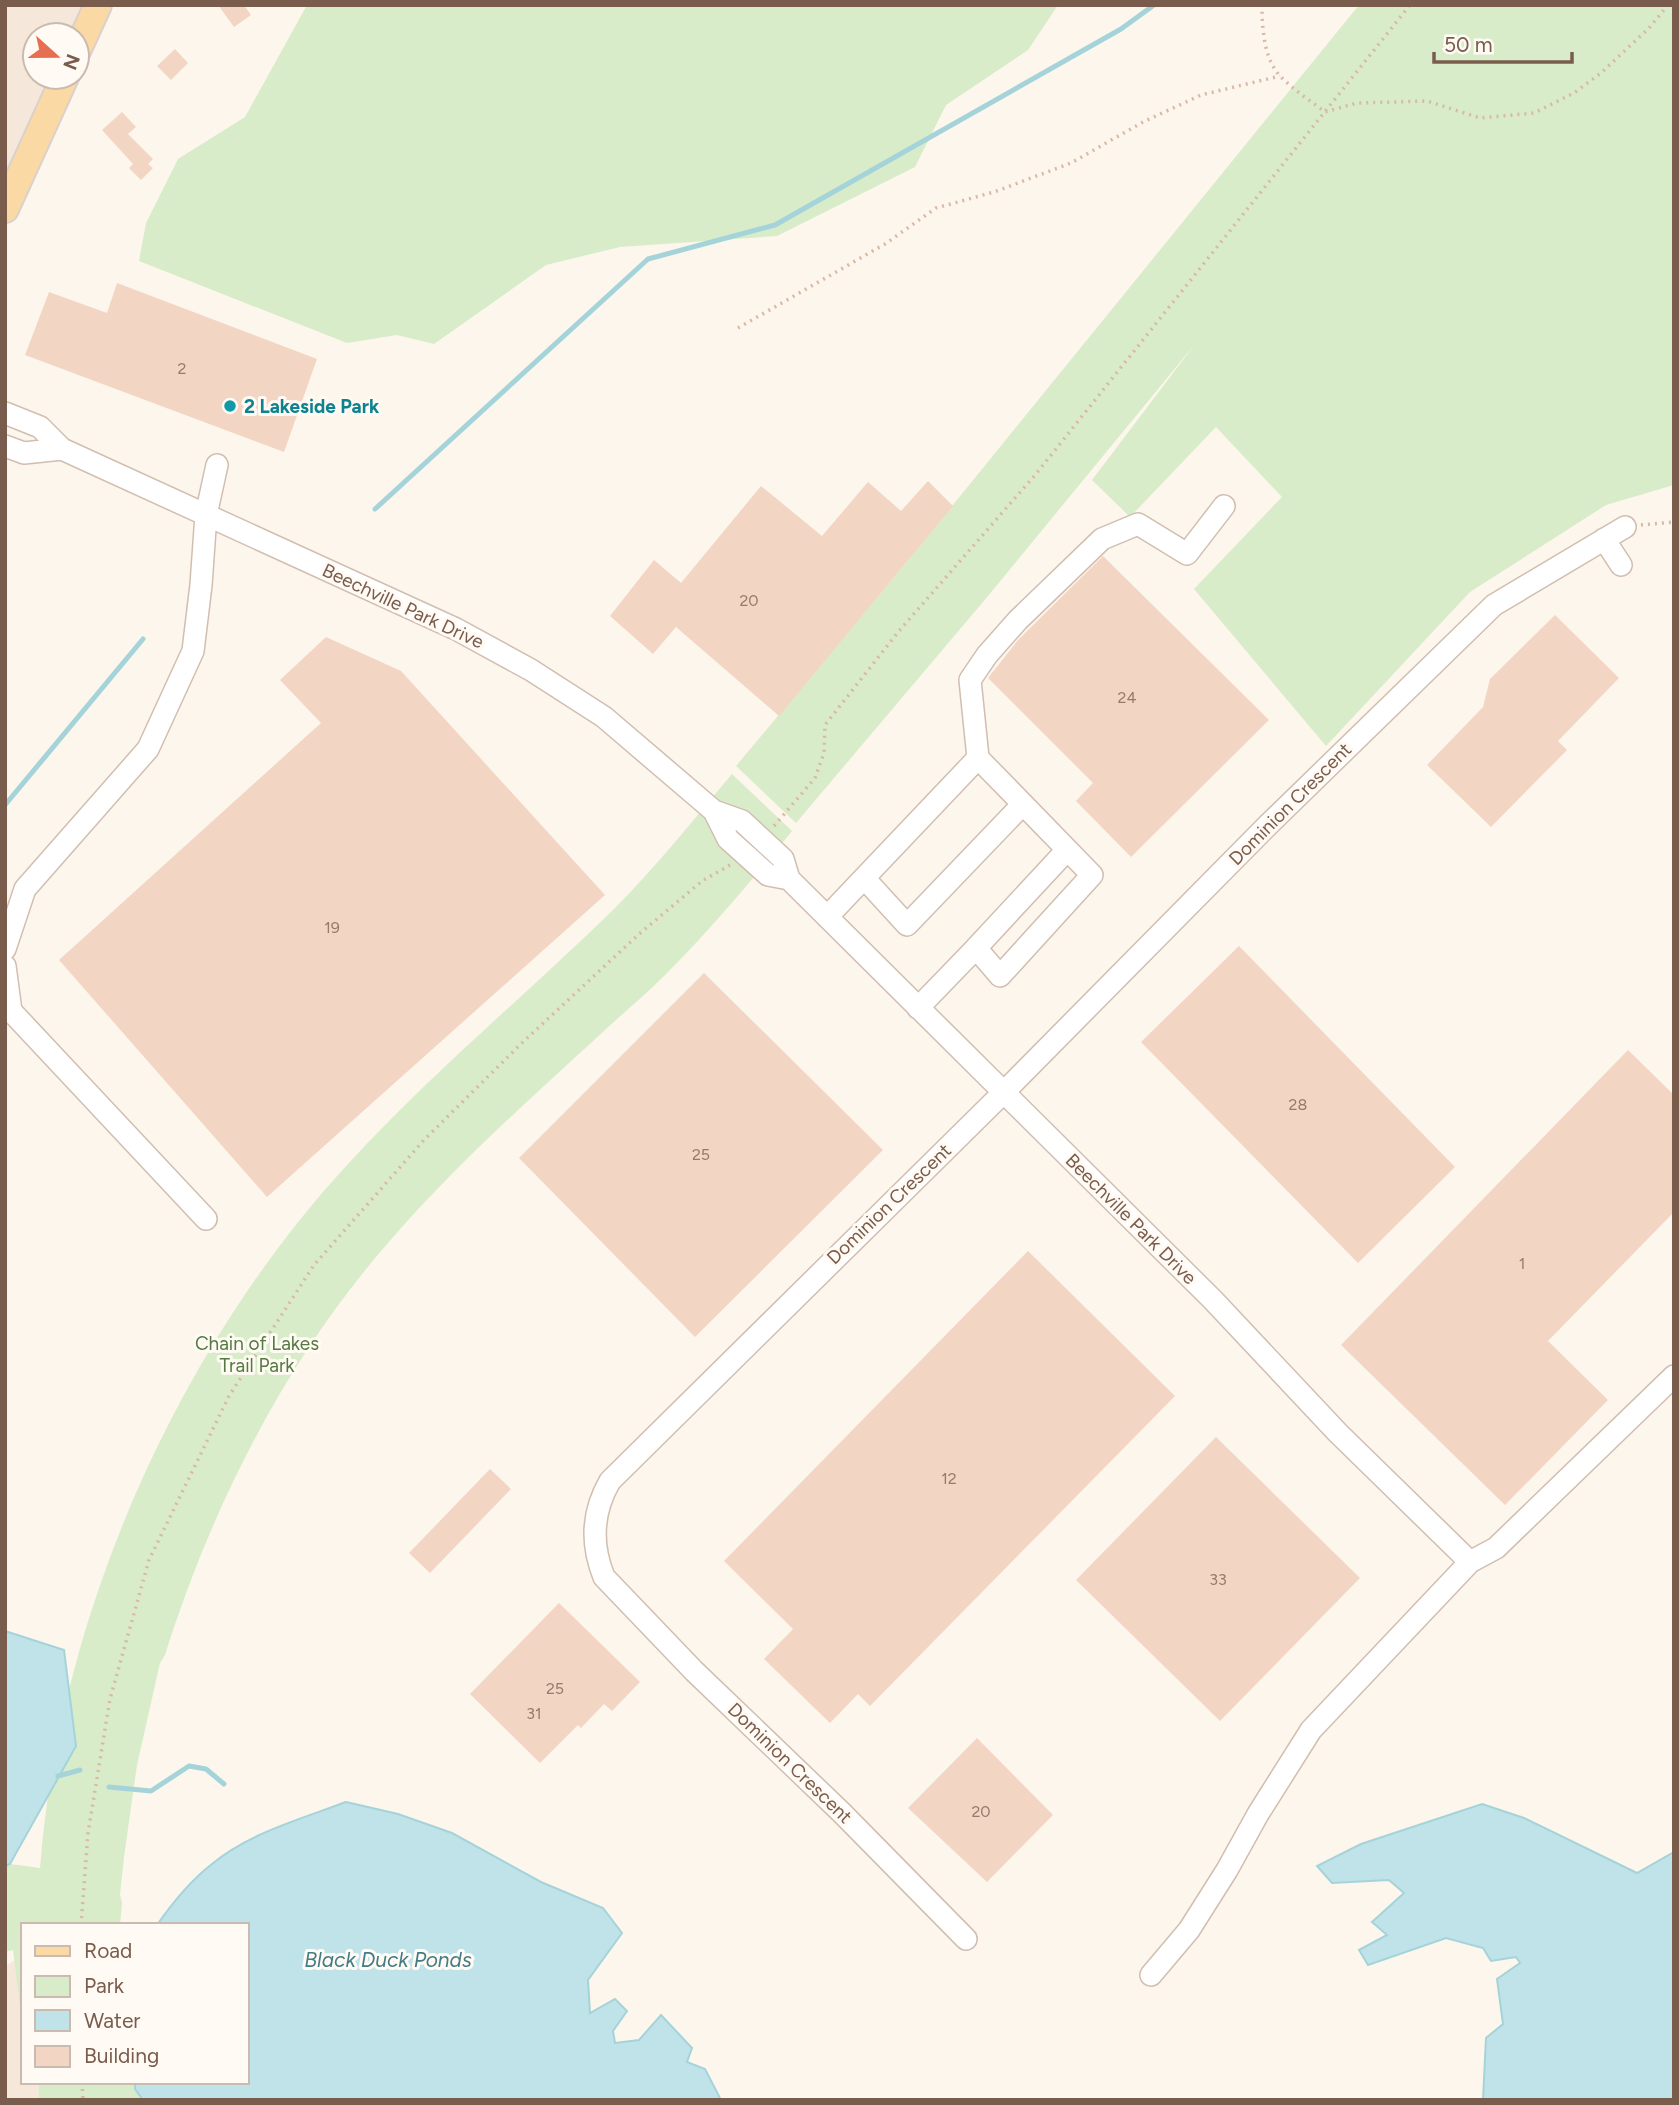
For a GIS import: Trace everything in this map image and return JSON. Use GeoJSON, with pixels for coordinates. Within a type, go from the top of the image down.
{"type":"FeatureCollection","features":[{"type":"Feature","properties":{"kind":"main road"},"geometry":{"type":"LineString","coordinates":[[91,21],[98,5]]}},
{"type":"Feature","properties":{"kind":"main road"},"geometry":{"type":"LineString","coordinates":[[5,209],[59,91]]}},
{"type":"Feature","properties":{"kind":"street","name":"Beechville Park Drive"},"geometry":{"type":"LineString","coordinates":[[5,413],[40,427],[62,449],[456,629],[531,670],[604,717],[715,811],[742,821],[783,859],[789,879],[1213,1300],[1338,1433],[1470,1562]]}},
{"type":"Feature","properties":{"kind":"street"},"geometry":{"type":"LineString","coordinates":[[5,446],[24,453],[62,449]]}},
{"type":"Feature","properties":{"kind":"street"},"geometry":{"type":"LineString","coordinates":[[5,949],[25,889],[148,749],[194,651],[206,515],[217,465]]}},
{"type":"Feature","properties":{"kind":"street"},"geometry":{"type":"LineString","coordinates":[[976,948],[1000,976],[1092,875],[978,758],[970,680],[987,655],[1018,620],[1102,539],[1138,524],[1187,554],[1224,506]]}},
{"type":"Feature","properties":{"kind":"street","name":"Dominion Crescent"},"geometry":{"type":"LineString","coordinates":[[966,1939],[842,1812],[694,1671],[604,1577],[597,1557],[595,1531],[599,1505],[610,1481],[1003,1093],[1268,825],[1494,605],[1625,527]]}},
{"type":"Feature","properties":{"kind":"street"},"geometry":{"type":"LineString","coordinates":[[1604,539],[1621,565]]}},
{"type":"Feature","properties":{"kind":"street"},"geometry":{"type":"LineString","coordinates":[[827,917],[978,758]]}},
{"type":"Feature","properties":{"kind":"street"},"geometry":{"type":"LineString","coordinates":[[864,878],[907,926],[1023,804]]}},
{"type":"Feature","properties":{"kind":"street","name":"Beechville Park Drive"},"geometry":{"type":"LineString","coordinates":[[715,811],[728,839],[768,876],[789,879]]}},
{"type":"Feature","properties":{"kind":"street"},"geometry":{"type":"LineString","coordinates":[[918,1008],[1067,850]]}},
{"type":"Feature","properties":{"kind":"street"},"geometry":{"type":"LineString","coordinates":[[5,966],[11,1011],[206,1219]]}},
{"type":"Feature","properties":{"kind":"street"},"geometry":{"type":"LineString","coordinates":[[1151,1975],[1189,1930],[1311,1730],[1470,1562],[1496,1548],[1674,1376]]}},
{"type":"Feature","properties":{"kind":"path"},"geometry":{"type":"LineString","coordinates":[[1262,5],[1267,54],[1280,76],[1325,112]]}},
{"type":"Feature","properties":{"kind":"path"},"geometry":{"type":"LineString","coordinates":[[762,839],[815,778],[824,753],[825,725],[899,631],[1036,474],[1410,5]]}},
{"type":"Feature","properties":{"kind":"path"},"geometry":{"type":"LineString","coordinates":[[1325,112],[1357,103],[1427,101],[1480,118],[1534,113],[1574,93],[1601,73],[1649,28],[1668,5]]}},
{"type":"Feature","properties":{"kind":"path"},"geometry":{"type":"LineString","coordinates":[[738,328],[885,244],[936,208],[994,192],[1071,163],[1143,122],[1201,95],[1280,76]]}},
{"type":"Feature","properties":{"kind":"path"},"geometry":{"type":"LineString","coordinates":[[1625,527],[1674,522]]}},
{"type":"Feature","properties":{"kind":"path"},"geometry":{"type":"LineString","coordinates":[[81,1923],[88,1833],[110,1699],[138,1598],[149,1560],[229,1396],[314,1265],[424,1140],[523,1042],[638,935],[702,881],[747,856]]}},
{"type":"Feature","properties":{"kind":"shaded area"},"geometry":{"type":"Polygon","coordinates":[[[5,5],[83,5],[76,21],[21,21],[21,91],[47,91],[5,190],[5,5]]]}},
{"type":"Feature","properties":{"kind":"shaded area"},"geometry":{"type":"Polygon","coordinates":[[[20,1957],[21,2084],[38,2084],[39,2100],[5,2100],[5,1966],[20,1957]]]}},
{"type":"Feature","properties":{"kind":"green space"},"geometry":{"type":"Polygon","coordinates":[[[307,5],[1058,5],[1028,50],[946,105],[915,167],[777,236],[620,247],[546,265],[434,344],[397,335],[347,343],[139,261],[146,223],[178,159],[245,117],[307,5]]]}},
{"type":"Feature","properties":{"kind":"green space"},"geometry":{"type":"Polygon","coordinates":[[[1359,5],[1674,5],[1674,485],[1606,505],[1470,592],[1326,746],[1194,589],[1282,497],[1216,427],[1130,517],[1092,480],[1195,344],[988,596],[796,823],[736,766],[905,564],[1359,5]]]}},
{"type":"Feature","properties":{"kind":"green space","name":"Chain of Lakes Trail Park"},"geometry":{"type":"Polygon","coordinates":[[[732,774],[792,831],[731,904],[666,974],[436,1190],[351,1288],[316,1336],[256,1437],[229,1490],[205,1544],[160,1663],[137,1765],[124,1857],[120,1923],[21,1923],[21,2015],[13,1950],[5,1952],[5,1866],[10,1864],[40,1868],[52,1773],[72,1678],[101,1583],[137,1491],[180,1402],[230,1317],[286,1237],[348,1164],[445,1066],[613,910],[732,774]]]}},
{"type":"Feature","properties":{"kind":"green space"},"geometry":{"type":"Polygon","coordinates":[[[38,2084],[135,2084],[135,2089],[143,2100],[39,2100],[38,2084]]]}},
{"type":"Feature","properties":{"kind":"water"},"geometry":{"type":"Polygon","coordinates":[[[5,1631],[64,1650],[76,1746],[10,1864],[5,1866],[5,1631]]]}},
{"type":"Feature","properties":{"kind":"water","name":"Black Duck Ponds"},"geometry":{"type":"Polygon","coordinates":[[[346,1802],[398,1814],[452,1833],[541,1882],[603,1908],[622,1933],[588,1980],[590,2013],[615,1999],[627,2011],[613,2031],[615,2043],[639,2040],[661,2015],[692,2048],[687,2062],[705,2069],[721,2100],[143,2100],[135,2089],[135,2084],[248,2084],[248,1923],[159,1923],[204,1871],[242,1844],[276,1828],[346,1802]]]}},
{"type":"Feature","properties":{"kind":"water"},"geometry":{"type":"Polygon","coordinates":[[[1482,1804],[1524,1818],[1637,1873],[1674,1852],[1674,2100],[1483,2100],[1486,2038],[1503,2024],[1497,1979],[1520,1963],[1516,1957],[1491,1961],[1483,1948],[1446,1938],[1368,1965],[1359,1950],[1387,1935],[1372,1922],[1404,1893],[1389,1880],[1332,1883],[1317,1866],[1361,1844],[1482,1804]]]}},
{"type":"Feature","properties":{"kind":"building"},"geometry":{"type":"Polygon","coordinates":[[[218,5],[244,5],[251,15],[234,27],[218,5]]]}},
{"type":"Feature","properties":{"kind":"building"},"geometry":{"type":"Polygon","coordinates":[[[175,49],[188,63],[171,80],[157,66],[175,49]]]}},
{"type":"Feature","properties":{"kind":"building"},"geometry":{"type":"Polygon","coordinates":[[[122,112],[136,127],[128,134],[153,159],[148,164],[153,168],[141,180],[129,168],[133,164],[102,130],[122,112]]]}},
{"type":"Feature","properties":{"kind":"building","name":"2 Lakeside Park"},"geometry":{"type":"Polygon","coordinates":[[[117,283],[317,359],[284,452],[25,355],[49,292],[107,313],[117,283]]]}},
{"type":"Feature","properties":{"kind":"building"},"geometry":{"type":"Polygon","coordinates":[[[928,481],[953,506],[779,716],[676,627],[653,654],[610,616],[654,560],[681,583],[761,486],[822,536],[868,482],[901,511],[928,481]]]}},
{"type":"Feature","properties":{"kind":"building"},"geometry":{"type":"Polygon","coordinates":[[[1103,556],[1269,720],[1131,857],[1076,801],[1093,783],[988,678],[1018,640],[1103,556]]]}},
{"type":"Feature","properties":{"kind":"building"},"geometry":{"type":"Polygon","coordinates":[[[1555,615],[1619,678],[1558,741],[1567,750],[1491,827],[1427,765],[1483,707],[1490,679],[1555,615]]]}},
{"type":"Feature","properties":{"kind":"building"},"geometry":{"type":"Polygon","coordinates":[[[326,637],[401,671],[605,895],[267,1197],[59,960],[321,723],[280,680],[326,637]]]}},
{"type":"Feature","properties":{"kind":"building"},"geometry":{"type":"Polygon","coordinates":[[[1239,946],[1455,1167],[1358,1263],[1141,1042],[1239,946]]]}},
{"type":"Feature","properties":{"kind":"building"},"geometry":{"type":"Polygon","coordinates":[[[704,973],[883,1150],[695,1337],[519,1158],[704,973]]]}},
{"type":"Feature","properties":{"kind":"building"},"geometry":{"type":"Polygon","coordinates":[[[1628,1050],[1674,1095],[1674,1212],[1548,1341],[1608,1400],[1505,1505],[1341,1345],[1628,1050]]]}},
{"type":"Feature","properties":{"kind":"building"},"geometry":{"type":"Polygon","coordinates":[[[1028,1251],[1175,1396],[870,1706],[858,1694],[830,1723],[764,1659],[793,1629],[724,1561],[1028,1251]]]}},
{"type":"Feature","properties":{"kind":"building"},"geometry":{"type":"Polygon","coordinates":[[[1216,1437],[1360,1578],[1220,1721],[1076,1580],[1216,1437]]]}},
{"type":"Feature","properties":{"kind":"building"},"geometry":{"type":"Polygon","coordinates":[[[490,1469],[511,1489],[430,1573],[409,1553],[490,1469]]]}},
{"type":"Feature","properties":{"kind":"building"},"geometry":{"type":"Polygon","coordinates":[[[559,1603],[640,1682],[612,1711],[604,1704],[581,1728],[578,1725],[540,1763],[470,1694],[559,1603]]]}},
{"type":"Feature","properties":{"kind":"building"},"geometry":{"type":"Polygon","coordinates":[[[977,1738],[1053,1815],[987,1882],[908,1808],[977,1738]]]}},
{"type":"Feature","properties":{"kind":"waterway"},"geometry":{"type":"LineString","coordinates":[[375,509],[648,259],[775,225],[1121,29],[1154,5]]}},
{"type":"Feature","properties":{"kind":"waterway"},"geometry":{"type":"LineString","coordinates":[[5,805],[143,639]]}},
{"type":"Feature","properties":{"kind":"waterway"},"geometry":{"type":"LineString","coordinates":[[109,1787],[151,1791],[189,1766],[206,1769],[224,1784]]}},
{"type":"Feature","properties":{"kind":"waterway"},"geometry":{"type":"LineString","coordinates":[[58,1776],[80,1770]]}},
{"type":"Feature","properties":{"kind":"place","name":"2 Lakeside Park"},"geometry":{"type":"Point","coordinates":[230,406]}}]}
